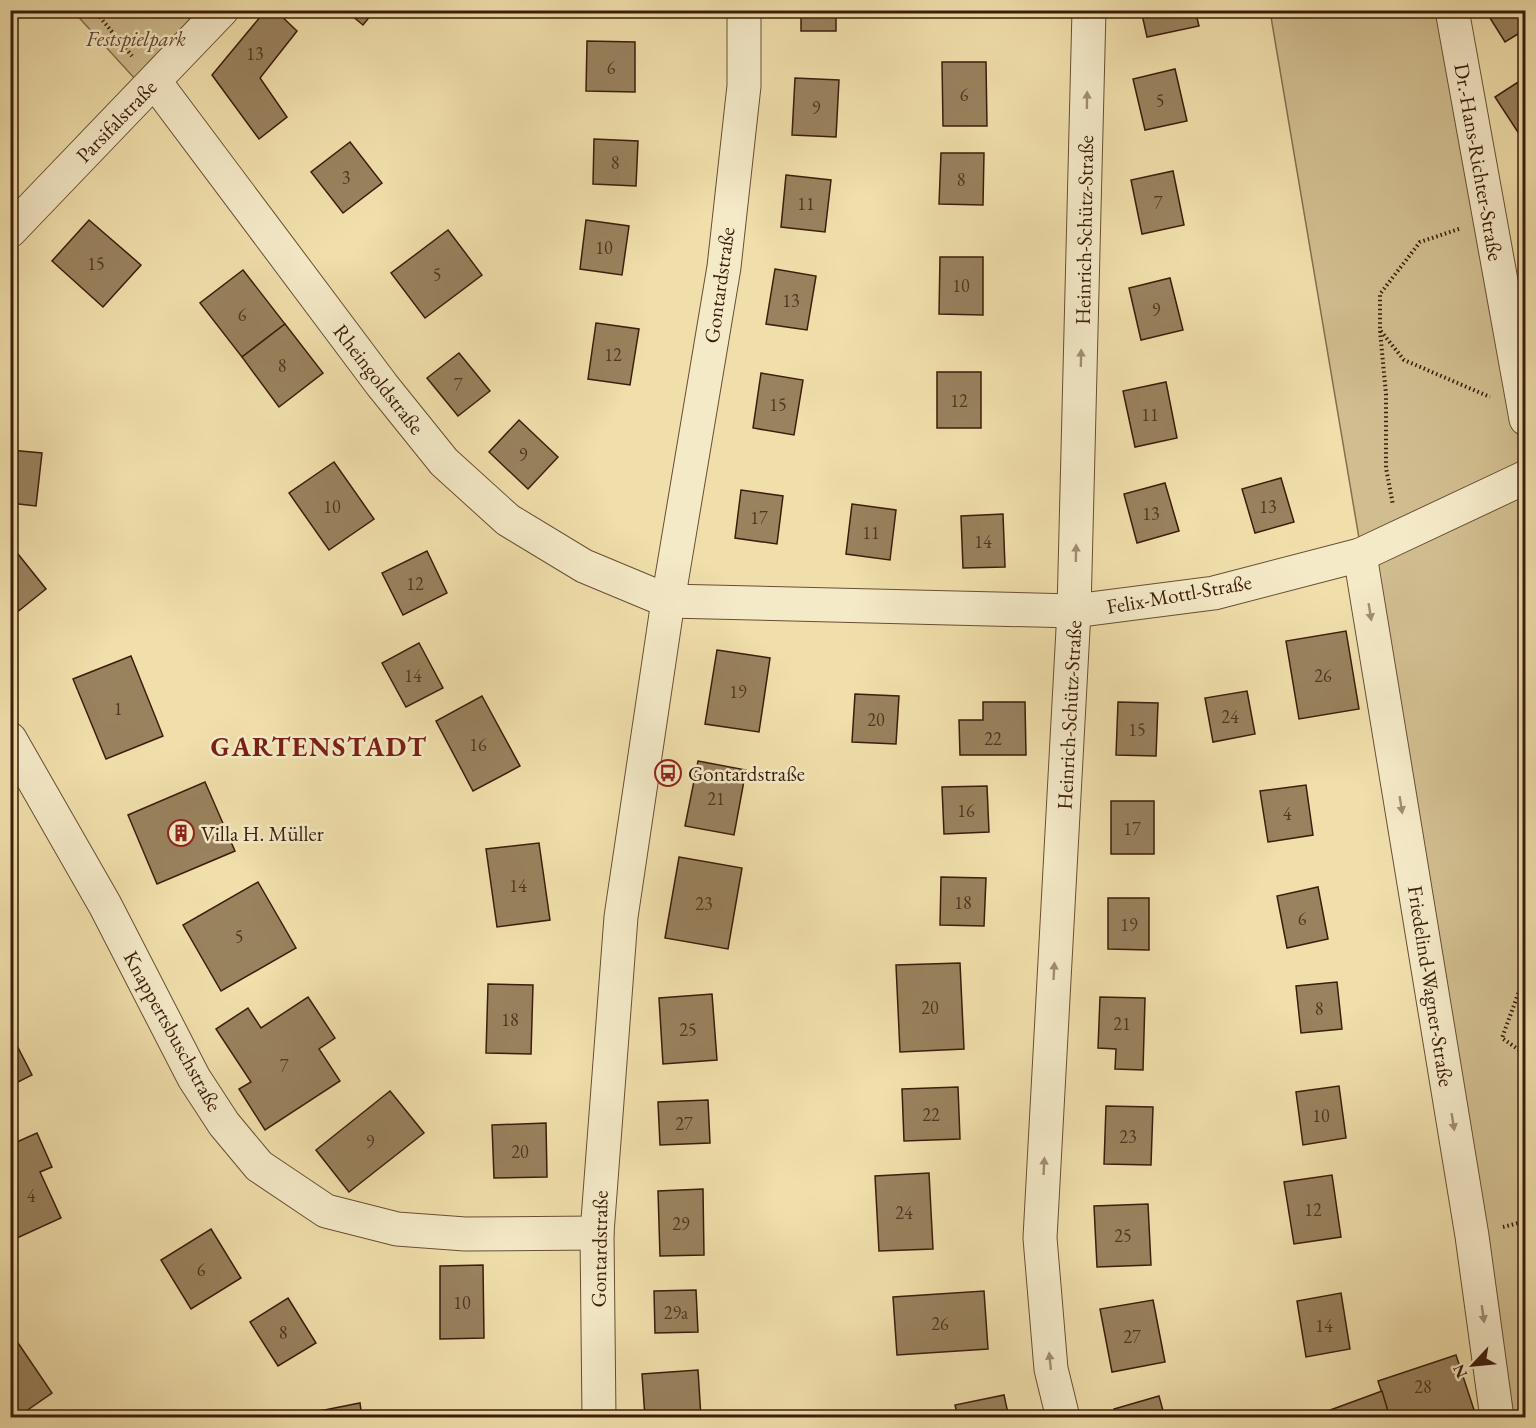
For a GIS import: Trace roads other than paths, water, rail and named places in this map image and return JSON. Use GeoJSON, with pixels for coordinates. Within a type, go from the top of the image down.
{"type":"FeatureCollection","features":[{"type":"Feature","properties":{"kind":"street","name":"Parsifalstraße"},"geometry":{"type":"LineString","coordinates":[[10,231],[222,10]]}},
{"type":"Feature","properties":{"kind":"street","name":"Gontardstraße"},"geometry":{"type":"LineString","coordinates":[[599,1418],[597,1233],[621,917],[668,601],[724,267],[744,86],[744,10]]}},
{"type":"Feature","properties":{"kind":"street","name":"Heinrich-Schütz-Straße"},"geometry":{"type":"LineString","coordinates":[[1063,1418],[1051,1370],[1040,1238],[1074,611],[1089,10]]}},
{"type":"Feature","properties":{"kind":"street","name":"Dr.-Hans-Richter-Straße"},"geometry":{"type":"LineString","coordinates":[[1452,10],[1525,415]]}},
{"type":"Feature","properties":{"kind":"street","name":"Rheingoldstraße"},"geometry":{"type":"LineString","coordinates":[[155,82],[382,385],[444,462],[508,520],[584,566],[668,601]]}},
{"type":"Feature","properties":{"kind":"street","name":"Felix-Mottl-Straße"},"geometry":{"type":"LineString","coordinates":[[668,601],[1074,611],[1214,593],[1360,555],[1526,477]]}},
{"type":"Feature","properties":{"kind":"street","name":"Friedelind-Wagner-Straße"},"geometry":{"type":"LineString","coordinates":[[1360,555],[1472,1236],[1497,1418]]}},
{"type":"Feature","properties":{"kind":"street","name":"Knappertsbuschstraße"},"geometry":{"type":"LineString","coordinates":[[10,739],[105,905],[194,1078],[224,1124],[259,1166],[326,1211],[397,1229],[465,1234],[597,1233]]}},
{"type":"Feature","properties":{"kind":"place","name":"Gontardstraße"},"geometry":{"type":"Point","coordinates":[668,773]}},
{"type":"Feature","properties":{"kind":"place","name":"Villa H. Müller"},"geometry":{"type":"Point","coordinates":[181,833]}},
{"type":"Feature","properties":{"kind":"district","name":"GARTENSTADT"},"geometry":{"type":"Point","coordinates":[319,746]}},
{"type":"Feature","properties":{"kind":"park label","name":"Festspielpark"},"geometry":{"type":"Point","coordinates":[136,38]}}]}
